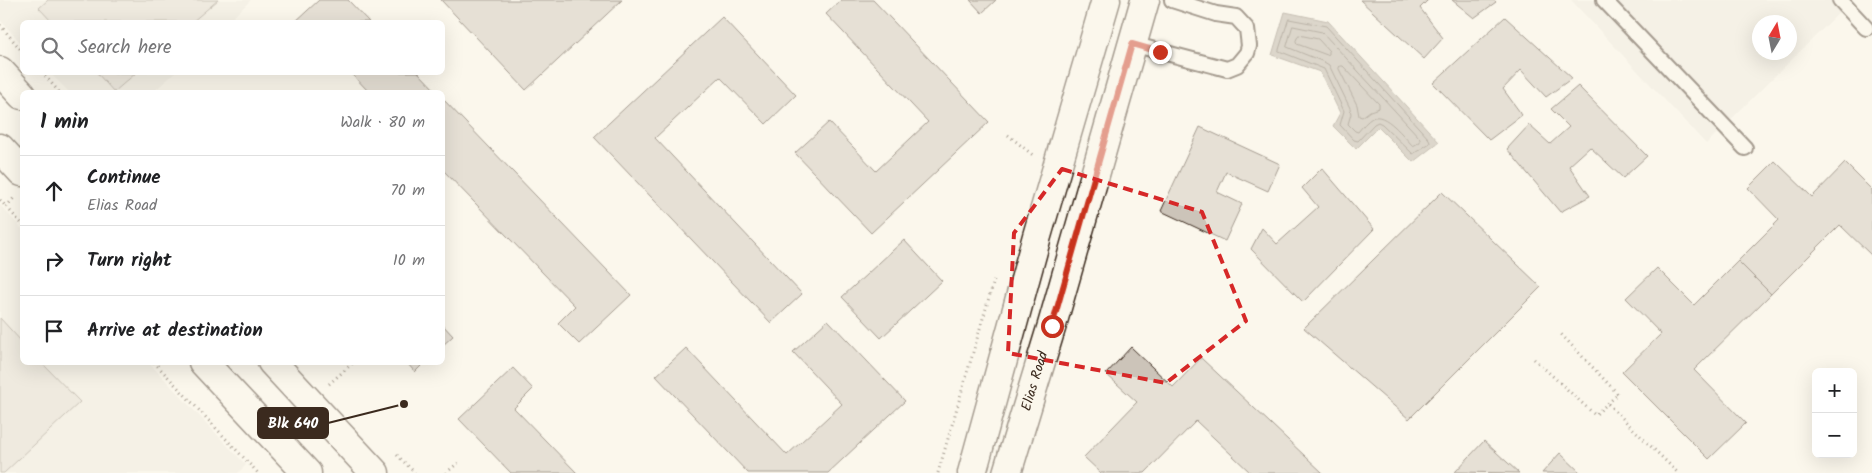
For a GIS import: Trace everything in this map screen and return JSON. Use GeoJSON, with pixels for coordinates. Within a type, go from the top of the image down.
{"type":"FeatureCollection","features":[{"type":"Feature","properties":{"kind":"main road"},"geometry":{"type":"LineString","coordinates":[[972,473],[1037,236],[1106,0]]}},
{"type":"Feature","properties":{"kind":"main road","name":"Elias Road"},"geometry":{"type":"LineString","coordinates":[[1008,473],[1052,326],[1144,0]]}},
{"type":"Feature","properties":{"kind":"main road"},"geometry":{"type":"LineString","coordinates":[[0,71],[20,93]]}},
{"type":"Feature","properties":{"kind":"main road"},"geometry":{"type":"LineString","coordinates":[[0,148],[20,170]]}},
{"type":"Feature","properties":{"kind":"main road"},"geometry":{"type":"LineString","coordinates":[[206,365],[307,473]]}},
{"type":"Feature","properties":{"kind":"main road"},"geometry":{"type":"LineString","coordinates":[[275,365],[375,473]]}},
{"type":"Feature","properties":{"kind":"lane"},"geometry":{"type":"LineString","coordinates":[[1132,44],[1227,69],[1237,65],[1247,53],[1250,46],[1247,29],[1236,17],[1216,14],[1172,0]]}},
{"type":"Feature","properties":{"kind":"lane"},"geometry":{"type":"LineString","coordinates":[[1604,0],[1745,148]]}},
{"type":"Feature","properties":{"kind":"lane"},"geometry":{"type":"LineString","coordinates":[[1840,0],[1866,28]]}},
{"type":"Feature","properties":{"kind":"path"},"geometry":{"type":"LineString","coordinates":[[0,25],[20,49]]}},
{"type":"Feature","properties":{"kind":"path"},"geometry":{"type":"LineString","coordinates":[[45,75],[57,90]]}},
{"type":"Feature","properties":{"kind":"path"},"geometry":{"type":"LineString","coordinates":[[0,200],[20,222]]}},
{"type":"Feature","properties":{"kind":"path"},"geometry":{"type":"LineString","coordinates":[[1534,359],[1595,415],[1618,394],[1560,333]]}},
{"type":"Feature","properties":{"kind":"path"},"geometry":{"type":"LineString","coordinates":[[157,365],[258,473]]}},
{"type":"Feature","properties":{"kind":"path"},"geometry":{"type":"LineString","coordinates":[[329,384],[351,365]]}},
{"type":"Feature","properties":{"kind":"path"},"geometry":{"type":"LineString","coordinates":[[1608,404],[1678,473]]}},
{"type":"Feature","properties":{"kind":"path"},"geometry":{"type":"LineString","coordinates":[[446,473],[458,463]]}},
{"type":"Feature","properties":{"kind":"highlighted area"},"geometry":{"type":"Polygon","coordinates":[[[1062,169],[1202,212],[1246,321],[1166,383],[1008,353],[1014,233],[1062,169]]]}},
{"type":"Feature","properties":{"kind":"shaded area"},"geometry":{"type":"Polygon","coordinates":[[[0,0],[251,0],[230,20],[20,20],[20,42],[0,20],[0,0]]]}},
{"type":"Feature","properties":{"kind":"shaded area"},"geometry":{"type":"Polygon","coordinates":[[[48,0],[218,0],[194,20],[50,20],[39,8],[48,0]]]}},
{"type":"Feature","properties":{"kind":"shaded area"},"geometry":{"type":"Polygon","coordinates":[[[1571,0],[1852,0],[1797,54],[1797,15],[1752,15],[1752,60],[1791,60],[1706,144],[1571,0]]]}},
{"type":"Feature","properties":{"kind":"shaded area"},"geometry":{"type":"Polygon","coordinates":[[[52,75],[173,75],[155,90],[67,90],[52,75]]]}},
{"type":"Feature","properties":{"kind":"shaded area"},"geometry":{"type":"Polygon","coordinates":[[[99,75],[134,75],[116,90],[112,90],[99,75]]]}},
{"type":"Feature","properties":{"kind":"shaded area"},"geometry":{"type":"Polygon","coordinates":[[[0,205],[20,227],[20,365],[151,365],[246,465],[238,473],[0,473],[0,205]]]}},
{"type":"Feature","properties":{"kind":"shaded area"},"geometry":{"type":"Polygon","coordinates":[[[0,318],[20,340],[20,365],[44,365],[80,402],[4,473],[0,473],[0,318]]]}},
{"type":"Feature","properties":{"kind":"water"},"geometry":{"type":"Polygon","coordinates":[[[1285,12],[1328,21],[1439,142],[1413,162],[1378,127],[1356,149],[1333,126],[1340,113],[1320,72],[1272,55],[1285,12]]]}},
{"type":"Feature","properties":{"kind":"building"},"geometry":{"type":"Polygon","coordinates":[[[319,0],[348,0],[367,20],[297,20],[319,0]]]}},
{"type":"Feature","properties":{"kind":"building"},"geometry":{"type":"Polygon","coordinates":[[[441,0],[622,0],[526,90],[441,0]]]}},
{"type":"Feature","properties":{"kind":"building"},"geometry":{"type":"Polygon","coordinates":[[[841,0],[873,0],[989,122],[871,233],[795,153],[829,122],[876,171],[928,122],[826,14],[841,0]]]}},
{"type":"Feature","properties":{"kind":"building"},"geometry":{"type":"Polygon","coordinates":[[[970,0],[996,0],[982,13],[970,0]]]}},
{"type":"Feature","properties":{"kind":"building"},"geometry":{"type":"Polygon","coordinates":[[[1360,0],[1428,0],[1420,8],[1443,38],[1424,59],[1360,0]]]}},
{"type":"Feature","properties":{"kind":"building"},"geometry":{"type":"Polygon","coordinates":[[[1452,0],[1494,0],[1496,2],[1474,18],[1452,0]]]}},
{"type":"Feature","properties":{"kind":"building"},"geometry":{"type":"Polygon","coordinates":[[[722,17],[796,95],[766,124],[720,77],[655,138],[802,294],[771,323],[594,137],[722,17]]]}},
{"type":"Feature","properties":{"kind":"building"},"geometry":{"type":"Polygon","coordinates":[[[1505,17],[1572,78],[1546,97],[1521,70],[1503,89],[1522,115],[1489,140],[1433,83],[1505,17]]]}},
{"type":"Feature","properties":{"kind":"building"},"geometry":{"type":"Polygon","coordinates":[[[353,75],[421,75],[435,90],[367,90],[353,75]]]}},
{"type":"Feature","properties":{"kind":"building"},"geometry":{"type":"Polygon","coordinates":[[[1578,86],[1647,156],[1623,178],[1590,147],[1569,166],[1590,196],[1560,212],[1507,149],[1529,125],[1550,144],[1569,127],[1551,109],[1578,86]]]}},
{"type":"Feature","properties":{"kind":"building"},"geometry":{"type":"Polygon","coordinates":[[[445,101],[631,295],[579,344],[558,323],[575,306],[445,172],[445,101]]]}},
{"type":"Feature","properties":{"kind":"building"},"geometry":{"type":"Polygon","coordinates":[[[1200,127],[1280,164],[1268,191],[1226,172],[1217,192],[1242,204],[1225,241],[1161,211],[1200,127]]]}},
{"type":"Feature","properties":{"kind":"building"},"geometry":{"type":"Polygon","coordinates":[[[1775,161],[1812,197],[1845,163],[1872,190],[1872,256],[1840,225],[1771,294],[1738,261],[1779,220],[1748,188],[1775,161]]]}},
{"type":"Feature","properties":{"kind":"building"},"geometry":{"type":"Polygon","coordinates":[[[1322,168],[1374,229],[1303,302],[1251,249],[1262,228],[1277,244],[1318,207],[1302,188],[1322,168]]]}},
{"type":"Feature","properties":{"kind":"building"},"geometry":{"type":"Polygon","coordinates":[[[1442,192],[1541,287],[1409,419],[1304,328],[1442,192]]]}},
{"type":"Feature","properties":{"kind":"building"},"geometry":{"type":"Polygon","coordinates":[[[904,240],[942,281],[881,338],[842,297],[904,240]]]}},
{"type":"Feature","properties":{"kind":"building"},"geometry":{"type":"Polygon","coordinates":[[[1738,261],[1771,294],[1694,370],[1746,423],[1709,459],[1622,372],[1661,334],[1626,298],[1657,268],[1694,305],[1738,261]]]}},
{"type":"Feature","properties":{"kind":"building"},"geometry":{"type":"Polygon","coordinates":[[[828,320],[905,401],[828,473],[748,473],[656,376],[686,348],[787,455],[842,404],[793,352],[828,320]]]}},
{"type":"Feature","properties":{"kind":"building"},"geometry":{"type":"Polygon","coordinates":[[[445,327],[453,336],[445,343],[445,327]]]}},
{"type":"Feature","properties":{"kind":"building"},"geometry":{"type":"Polygon","coordinates":[[[1131,347],[1173,387],[1201,358],[1323,473],[1251,473],[1196,421],[1145,473],[1101,473],[1084,457],[1137,402],[1106,374],[1131,347]]]}},
{"type":"Feature","properties":{"kind":"building"},"geometry":{"type":"Polygon","coordinates":[[[409,365],[422,365],[415,372],[409,365]]]}},
{"type":"Feature","properties":{"kind":"building"},"geometry":{"type":"Polygon","coordinates":[[[513,368],[533,389],[514,408],[577,473],[511,473],[459,419],[513,368]]]}},
{"type":"Feature","properties":{"kind":"building"},"geometry":{"type":"Polygon","coordinates":[[[1484,441],[1519,473],[1455,472],[1484,441]]]}},
{"type":"Feature","properties":{"kind":"building"},"geometry":{"type":"Polygon","coordinates":[[[1560,453],[1581,473],[1542,473],[1560,453]]]}},
{"type":"Feature","properties":{"kind":"place","name":"Blk 640"},"geometry":{"type":"Point","coordinates":[404,404]}},
{"type":"Feature","properties":{"kind":"route"},"geometry":{"type":"LineString","coordinates":[[1052,326],[1132,44],[1160,52]]}}]}
